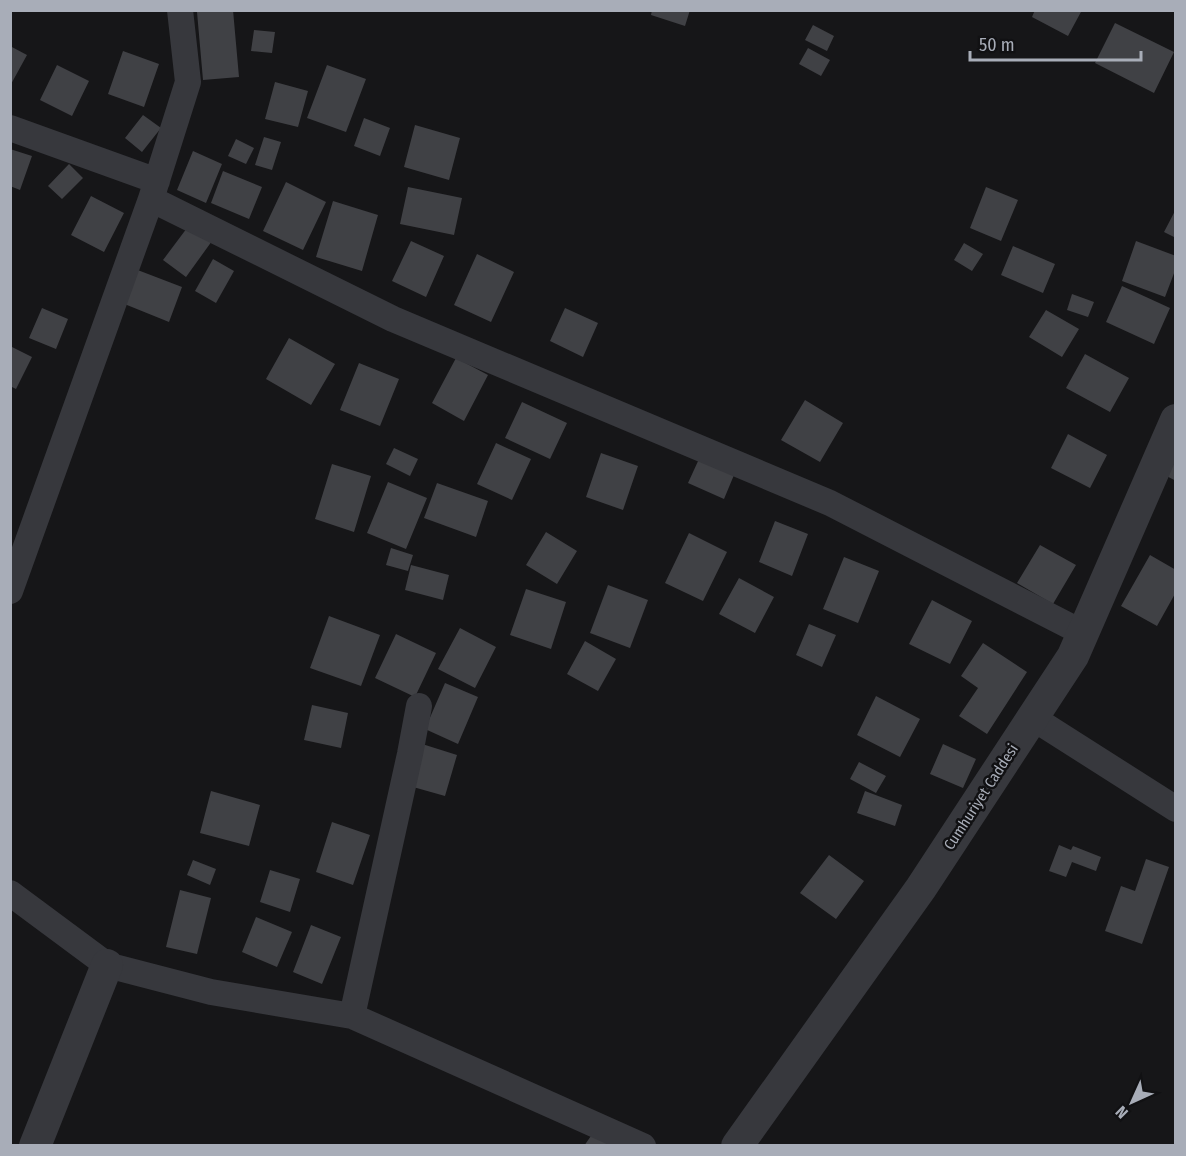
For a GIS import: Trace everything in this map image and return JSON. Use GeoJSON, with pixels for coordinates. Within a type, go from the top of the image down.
{"type":"FeatureCollection","features":[{"type":"Feature","properties":{"kind":"street"},"geometry":{"type":"LineString","coordinates":[[10,591],[154,190],[188,82],[180,10]]}},
{"type":"Feature","properties":{"kind":"street"},"geometry":{"type":"LineString","coordinates":[[10,128],[154,190],[393,319],[830,503],[1083,633]]}},
{"type":"Feature","properties":{"kind":"street","name":"Cumhuriyet Caddesi"},"geometry":{"type":"LineString","coordinates":[[736,1146],[921,888],[1073,656],[1176,420]]}},
{"type":"Feature","properties":{"kind":"street"},"geometry":{"type":"LineString","coordinates":[[352,1016],[419,706]]}},
{"type":"Feature","properties":{"kind":"street"},"geometry":{"type":"LineString","coordinates":[[1033,718],[1176,809]]}},
{"type":"Feature","properties":{"kind":"street"},"geometry":{"type":"LineString","coordinates":[[10,893],[107,965],[211,992],[352,1016],[643,1146]]}},
{"type":"Feature","properties":{"kind":"street"},"geometry":{"type":"LineString","coordinates":[[35,1146],[107,965]]}},
{"type":"Feature","properties":{"kind":"building"},"geometry":{"type":"Polygon","coordinates":[[[233,10],[239,77],[203,80],[197,12],[233,10]]]}},
{"type":"Feature","properties":{"kind":"building"},"geometry":{"type":"Polygon","coordinates":[[[652,10],[690,10],[685,26],[651,15],[652,10]]]}},
{"type":"Feature","properties":{"kind":"building"},"geometry":{"type":"Polygon","coordinates":[[[1035,10],[1082,10],[1068,36],[1032,17],[1035,10]]]}},
{"type":"Feature","properties":{"kind":"building"},"geometry":{"type":"Polygon","coordinates":[[[1115,23],[1174,52],[1154,93],[1095,63],[1115,23]]]}},
{"type":"Feature","properties":{"kind":"building"},"geometry":{"type":"Polygon","coordinates":[[[813,25],[834,36],[827,51],[805,40],[813,25]]]}},
{"type":"Feature","properties":{"kind":"building"},"geometry":{"type":"Polygon","coordinates":[[[254,30],[275,32],[272,53],[251,51],[254,30]]]}},
{"type":"Feature","properties":{"kind":"building"},"geometry":{"type":"Polygon","coordinates":[[[10,46],[27,55],[10,86],[10,46]]]}},
{"type":"Feature","properties":{"kind":"building"},"geometry":{"type":"Polygon","coordinates":[[[808,48],[830,60],[821,76],[799,64],[808,48]]]}},
{"type":"Feature","properties":{"kind":"building"},"geometry":{"type":"Polygon","coordinates":[[[123,51],[159,64],[144,107],[108,94],[123,51]]]}},
{"type":"Feature","properties":{"kind":"building"},"geometry":{"type":"Polygon","coordinates":[[[57,65],[89,81],[72,116],[40,100],[57,65]]]}},
{"type":"Feature","properties":{"kind":"building"},"geometry":{"type":"Polygon","coordinates":[[[327,65],[366,79],[346,132],[307,118],[327,65]]]}},
{"type":"Feature","properties":{"kind":"building"},"geometry":{"type":"Polygon","coordinates":[[[275,82],[308,91],[298,127],[265,119],[275,82]]]}},
{"type":"Feature","properties":{"kind":"building"},"geometry":{"type":"Polygon","coordinates":[[[143,115],[161,128],[142,152],[125,138],[143,115]]]}},
{"type":"Feature","properties":{"kind":"building"},"geometry":{"type":"Polygon","coordinates":[[[364,118],[390,128],[380,156],[354,146],[364,118]]]}},
{"type":"Feature","properties":{"kind":"building"},"geometry":{"type":"Polygon","coordinates":[[[415,125],[460,138],[449,180],[404,167],[415,125]]]}},
{"type":"Feature","properties":{"kind":"building"},"geometry":{"type":"Polygon","coordinates":[[[264,137],[281,142],[272,170],[255,165],[264,137]]]}},
{"type":"Feature","properties":{"kind":"building"},"geometry":{"type":"Polygon","coordinates":[[[236,139],[254,148],[246,164],[228,156],[236,139]]]}},
{"type":"Feature","properties":{"kind":"building"},"geometry":{"type":"Polygon","coordinates":[[[10,149],[32,156],[20,190],[10,186],[10,149]]]}},
{"type":"Feature","properties":{"kind":"building"},"geometry":{"type":"Polygon","coordinates":[[[193,151],[222,164],[206,203],[177,190],[193,151]]]}},
{"type":"Feature","properties":{"kind":"building"},"geometry":{"type":"Polygon","coordinates":[[[69,164],[83,178],[62,199],[48,186],[69,164]]]}},
{"type":"Feature","properties":{"kind":"building"},"geometry":{"type":"Polygon","coordinates":[[[223,171],[262,187],[249,219],[211,203],[223,171]]]}},
{"type":"Feature","properties":{"kind":"building"},"geometry":{"type":"Polygon","coordinates":[[[286,182],[326,202],[303,250],[263,231],[286,182]]]}},
{"type":"Feature","properties":{"kind":"building"},"geometry":{"type":"Polygon","coordinates":[[[408,187],[462,198],[454,235],[400,224],[408,187]]]}},
{"type":"Feature","properties":{"kind":"building"},"geometry":{"type":"Polygon","coordinates":[[[986,187],[1018,200],[1001,241],[970,228],[986,187]]]}},
{"type":"Feature","properties":{"kind":"building"},"geometry":{"type":"Polygon","coordinates":[[[91,196],[124,213],[104,252],[71,235],[91,196]]]}},
{"type":"Feature","properties":{"kind":"building"},"geometry":{"type":"Polygon","coordinates":[[[333,201],[378,215],[362,271],[316,257],[333,201]]]}},
{"type":"Feature","properties":{"kind":"building"},"geometry":{"type":"Polygon","coordinates":[[[1176,209],[1176,238],[1164,232],[1176,209]]]}},
{"type":"Feature","properties":{"kind":"building"},"geometry":{"type":"Polygon","coordinates":[[[190,224],[212,241],[186,277],[163,260],[190,224]]]}},
{"type":"Feature","properties":{"kind":"building"},"geometry":{"type":"Polygon","coordinates":[[[411,241],[444,256],[426,297],[392,281],[411,241]]]}},
{"type":"Feature","properties":{"kind":"building"},"geometry":{"type":"Polygon","coordinates":[[[1136,241],[1176,256],[1176,268],[1165,297],[1122,281],[1136,241]]]}},
{"type":"Feature","properties":{"kind":"building"},"geometry":{"type":"Polygon","coordinates":[[[964,243],[983,254],[972,271],[954,260],[964,243]]]}},
{"type":"Feature","properties":{"kind":"building"},"geometry":{"type":"Polygon","coordinates":[[[1013,246],[1055,264],[1043,293],[1001,275],[1013,246]]]}},
{"type":"Feature","properties":{"kind":"building"},"geometry":{"type":"Polygon","coordinates":[[[477,254],[514,272],[491,322],[454,305],[477,254]]]}},
{"type":"Feature","properties":{"kind":"building"},"geometry":{"type":"Polygon","coordinates":[[[213,259],[234,271],[216,303],[195,291],[213,259]]]}},
{"type":"Feature","properties":{"kind":"building"},"geometry":{"type":"Polygon","coordinates":[[[135,269],[182,287],[169,322],[122,303],[135,269]]]}},
{"type":"Feature","properties":{"kind":"building"},"geometry":{"type":"Polygon","coordinates":[[[1122,286],[1170,308],[1154,344],[1106,322],[1122,286]]]}},
{"type":"Feature","properties":{"kind":"building"},"geometry":{"type":"Polygon","coordinates":[[[1072,294],[1094,302],[1088,317],[1067,310],[1072,294]]]}},
{"type":"Feature","properties":{"kind":"building"},"geometry":{"type":"Polygon","coordinates":[[[42,308],[68,319],[56,349],[29,338],[42,308]]]}},
{"type":"Feature","properties":{"kind":"building"},"geometry":{"type":"Polygon","coordinates":[[[565,308],[598,323],[583,357],[550,341],[565,308]]]}},
{"type":"Feature","properties":{"kind":"building"},"geometry":{"type":"Polygon","coordinates":[[[1046,310],[1079,329],[1062,357],[1029,337],[1046,310]]]}},
{"type":"Feature","properties":{"kind":"building"},"geometry":{"type":"Polygon","coordinates":[[[289,338],[335,364],[311,405],[266,379],[289,338]]]}},
{"type":"Feature","properties":{"kind":"building"},"geometry":{"type":"Polygon","coordinates":[[[10,346],[32,357],[16,389],[10,386],[10,346]]]}},
{"type":"Feature","properties":{"kind":"building"},"geometry":{"type":"Polygon","coordinates":[[[1085,354],[1129,378],[1110,412],[1066,388],[1085,354]]]}},
{"type":"Feature","properties":{"kind":"building"},"geometry":{"type":"Polygon","coordinates":[[[456,358],[488,375],[464,421],[432,403],[456,358]]]}},
{"type":"Feature","properties":{"kind":"building"},"geometry":{"type":"Polygon","coordinates":[[[359,363],[399,379],[380,426],[340,410],[359,363]]]}},
{"type":"Feature","properties":{"kind":"building"},"geometry":{"type":"Polygon","coordinates":[[[805,400],[843,423],[820,462],[781,440],[805,400]]]}},
{"type":"Feature","properties":{"kind":"building"},"geometry":{"type":"Polygon","coordinates":[[[522,402],[567,423],[550,459],[505,438],[522,402]]]}},
{"type":"Feature","properties":{"kind":"building"},"geometry":{"type":"Polygon","coordinates":[[[1068,434],[1107,455],[1090,488],[1051,468],[1068,434]]]}},
{"type":"Feature","properties":{"kind":"building"},"geometry":{"type":"Polygon","coordinates":[[[496,443],[531,459],[512,500],[477,484],[496,443]]]}},
{"type":"Feature","properties":{"kind":"building"},"geometry":{"type":"Polygon","coordinates":[[[394,448],[418,459],[410,476],[386,464],[394,448]]]}},
{"type":"Feature","properties":{"kind":"building"},"geometry":{"type":"Polygon","coordinates":[[[1176,452],[1176,481],[1159,472],[1176,452]]]}},
{"type":"Feature","properties":{"kind":"building"},"geometry":{"type":"Polygon","coordinates":[[[601,453],[638,466],[623,510],[586,497],[601,453]]]}},
{"type":"Feature","properties":{"kind":"building"},"geometry":{"type":"Polygon","coordinates":[[[699,459],[734,475],[724,499],[688,483],[699,459]]]}},
{"type":"Feature","properties":{"kind":"building"},"geometry":{"type":"Polygon","coordinates":[[[332,464],[371,476],[354,532],[315,519],[332,464]]]}},
{"type":"Feature","properties":{"kind":"building"},"geometry":{"type":"Polygon","coordinates":[[[388,482],[427,498],[406,549],[367,533],[388,482]]]}},
{"type":"Feature","properties":{"kind":"building"},"geometry":{"type":"Polygon","coordinates":[[[437,483],[488,501],[476,537],[424,518],[437,483]]]}},
{"type":"Feature","properties":{"kind":"building"},"geometry":{"type":"Polygon","coordinates":[[[775,521],[808,534],[792,576],[759,562],[775,521]]]}},
{"type":"Feature","properties":{"kind":"building"},"geometry":{"type":"Polygon","coordinates":[[[546,532],[577,551],[557,584],[526,565],[546,532]]]}},
{"type":"Feature","properties":{"kind":"building"},"geometry":{"type":"Polygon","coordinates":[[[689,533],[727,552],[703,601],[665,583],[689,533]]]}},
{"type":"Feature","properties":{"kind":"building"},"geometry":{"type":"Polygon","coordinates":[[[1040,545],[1076,565],[1053,604],[1017,583],[1040,545]]]}},
{"type":"Feature","properties":{"kind":"building"},"geometry":{"type":"Polygon","coordinates":[[[391,548],[413,555],[408,571],[386,565],[391,548]]]}},
{"type":"Feature","properties":{"kind":"building"},"geometry":{"type":"Polygon","coordinates":[[[1150,555],[1176,570],[1176,592],[1157,626],[1121,606],[1150,555]]]}},
{"type":"Feature","properties":{"kind":"building"},"geometry":{"type":"Polygon","coordinates":[[[844,557],[879,571],[858,623],[823,609],[844,557]]]}},
{"type":"Feature","properties":{"kind":"building"},"geometry":{"type":"Polygon","coordinates":[[[411,565],[449,575],[443,600],[405,590],[411,565]]]}},
{"type":"Feature","properties":{"kind":"building"},"geometry":{"type":"Polygon","coordinates":[[[739,578],[774,597],[755,633],[719,614],[739,578]]]}},
{"type":"Feature","properties":{"kind":"building"},"geometry":{"type":"Polygon","coordinates":[[[608,585],[648,600],[630,648],[590,633],[608,585]]]}},
{"type":"Feature","properties":{"kind":"building"},"geometry":{"type":"Polygon","coordinates":[[[526,589],[566,602],[551,649],[510,635],[526,589]]]}},
{"type":"Feature","properties":{"kind":"building"},"geometry":{"type":"Polygon","coordinates":[[[932,600],[972,621],[950,664],[909,644],[932,600]]]}},
{"type":"Feature","properties":{"kind":"building"},"geometry":{"type":"Polygon","coordinates":[[[329,616],[380,635],[361,686],[310,668],[329,616]]]}},
{"type":"Feature","properties":{"kind":"building"},"geometry":{"type":"Polygon","coordinates":[[[809,624],[836,635],[822,667],[796,655],[809,624]]]}},
{"type":"Feature","properties":{"kind":"building"},"geometry":{"type":"Polygon","coordinates":[[[460,628],[496,647],[475,688],[438,669],[460,628]]]}},
{"type":"Feature","properties":{"kind":"building"},"geometry":{"type":"Polygon","coordinates":[[[396,634],[436,653],[415,697],[375,678],[396,634]]]}},
{"type":"Feature","properties":{"kind":"building"},"geometry":{"type":"Polygon","coordinates":[[[585,641],[616,659],[598,691],[567,674],[585,641]]]}},
{"type":"Feature","properties":{"kind":"building"},"geometry":{"type":"Polygon","coordinates":[[[983,643],[1027,672],[987,734],[959,716],[978,688],[961,676],[983,643]]]}},
{"type":"Feature","properties":{"kind":"building"},"geometry":{"type":"Polygon","coordinates":[[[445,683],[478,697],[458,744],[425,729],[445,683]]]}},
{"type":"Feature","properties":{"kind":"building"},"geometry":{"type":"Polygon","coordinates":[[[876,696],[920,719],[900,757],[857,735],[876,696]]]}},
{"type":"Feature","properties":{"kind":"building"},"geometry":{"type":"Polygon","coordinates":[[[312,705],[348,713],[341,748],[304,740],[312,705]]]}},
{"type":"Feature","properties":{"kind":"building"},"geometry":{"type":"Polygon","coordinates":[[[419,743],[457,755],[445,796],[406,785],[419,743]]]}},
{"type":"Feature","properties":{"kind":"building"},"geometry":{"type":"Polygon","coordinates":[[[943,744],[976,759],[963,788],[930,774],[943,744]]]}},
{"type":"Feature","properties":{"kind":"building"},"geometry":{"type":"Polygon","coordinates":[[[859,762],[886,776],[876,793],[850,779],[859,762]]]}},
{"type":"Feature","properties":{"kind":"building"},"geometry":{"type":"Polygon","coordinates":[[[211,791],[260,805],[249,846],[200,833],[211,791]]]}},
{"type":"Feature","properties":{"kind":"building"},"geometry":{"type":"Polygon","coordinates":[[[865,791],[902,805],[895,826],[857,813],[865,791]]]}},
{"type":"Feature","properties":{"kind":"building"},"geometry":{"type":"Polygon","coordinates":[[[332,822],[370,835],[353,885],[316,872],[332,822]]]}},
{"type":"Feature","properties":{"kind":"building"},"geometry":{"type":"Polygon","coordinates":[[[1059,845],[1071,850],[1073,846],[1101,857],[1096,871],[1072,862],[1066,877],[1049,871],[1059,845]]]}},
{"type":"Feature","properties":{"kind":"building"},"geometry":{"type":"Polygon","coordinates":[[[829,855],[864,881],[836,919],[800,893],[829,855]]]}},
{"type":"Feature","properties":{"kind":"building"},"geometry":{"type":"Polygon","coordinates":[[[1146,859],[1169,867],[1142,944],[1105,931],[1121,886],[1135,891],[1146,859]]]}},
{"type":"Feature","properties":{"kind":"building"},"geometry":{"type":"Polygon","coordinates":[[[193,860],[216,869],[210,885],[187,875],[193,860]]]}},
{"type":"Feature","properties":{"kind":"building"},"geometry":{"type":"Polygon","coordinates":[[[270,870],[300,879],[290,912],[260,902],[270,870]]]}},
{"type":"Feature","properties":{"kind":"building"},"geometry":{"type":"Polygon","coordinates":[[[180,890],[211,898],[197,954],[166,947],[180,890]]]}},
{"type":"Feature","properties":{"kind":"building"},"geometry":{"type":"Polygon","coordinates":[[[256,917],[292,932],[277,967],[242,952],[256,917]]]}},
{"type":"Feature","properties":{"kind":"building"},"geometry":{"type":"Polygon","coordinates":[[[311,925],[341,937],[322,984],[293,972],[311,925]]]}},
{"type":"Feature","properties":{"kind":"building"},"geometry":{"type":"Polygon","coordinates":[[[593,1133],[612,1146],[584,1146],[593,1133]]]}}]}
